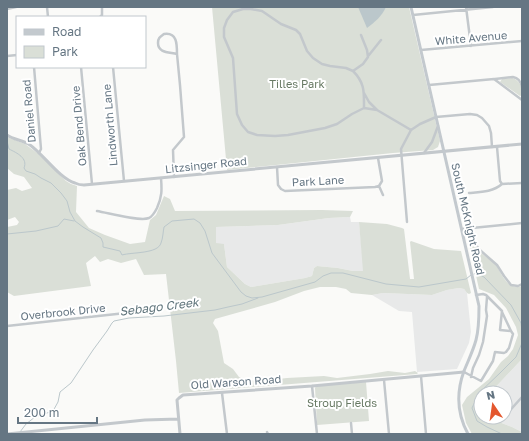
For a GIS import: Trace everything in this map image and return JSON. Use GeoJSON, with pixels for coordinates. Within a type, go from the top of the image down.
{"type":"FeatureCollection","features":[{"type":"Feature","properties":{"kind":"main road","name":"South McKnight Road"},"geometry":{"type":"LineString","coordinates":[[411,7],[462,229],[478,306],[479,323],[477,339],[464,372],[458,399],[463,425],[468,434]]}},
{"type":"Feature","properties":{"kind":"street"},"geometry":{"type":"LineString","coordinates":[[7,9],[16,7]]}},
{"type":"Feature","properties":{"kind":"street"},"geometry":{"type":"LineString","coordinates":[[413,15],[466,8],[493,7]]}},
{"type":"Feature","properties":{"kind":"street"},"geometry":{"type":"LineString","coordinates":[[466,8],[471,46]]}},
{"type":"Feature","properties":{"kind":"street"},"geometry":{"type":"LineString","coordinates":[[377,110],[364,108],[337,124],[325,128],[288,135],[257,135],[248,132],[242,125],[237,114],[233,58],[224,37],[224,28],[227,20],[233,12],[243,9],[251,9],[262,11],[281,24],[296,30],[300,34],[307,51],[313,58],[322,64],[346,68],[353,71],[358,76],[362,84],[368,102],[377,110],[411,130]]}},
{"type":"Feature","properties":{"kind":"street"},"geometry":{"type":"LineString","coordinates":[[174,177],[173,150],[184,137],[180,85],[175,38],[167,34],[161,36],[158,44],[161,50],[176,54]]}},
{"type":"Feature","properties":{"kind":"street"},"geometry":{"type":"LineString","coordinates":[[361,35],[368,55]]}},
{"type":"Feature","properties":{"kind":"street"},"geometry":{"type":"LineString","coordinates":[[353,71],[367,60],[368,55],[381,40]]}},
{"type":"Feature","properties":{"kind":"street","name":"White Avenue"},"geometry":{"type":"LineString","coordinates":[[421,50],[522,41]]}},
{"type":"Feature","properties":{"kind":"street","name":"Daniel Road"},"geometry":{"type":"LineString","coordinates":[[34,68],[41,149],[39,153]]}},
{"type":"Feature","properties":{"kind":"street","name":"Oak Bend Drive"},"geometry":{"type":"LineString","coordinates":[[81,68],[92,184]]}},
{"type":"Feature","properties":{"kind":"street","name":"Lindworth Lane"},"geometry":{"type":"LineString","coordinates":[[113,68],[124,181]]}},
{"type":"Feature","properties":{"kind":"street"},"geometry":{"type":"LineString","coordinates":[[429,85],[515,77],[520,81],[522,87]]}},
{"type":"Feature","properties":{"kind":"street"},"geometry":{"type":"LineString","coordinates":[[494,79],[522,100]]}},
{"type":"Feature","properties":{"kind":"street"},"geometry":{"type":"LineString","coordinates":[[364,92],[364,108]]}},
{"type":"Feature","properties":{"kind":"street"},"geometry":{"type":"LineString","coordinates":[[407,222],[401,149],[411,130],[427,120],[436,117],[470,114],[477,115],[482,118],[488,126],[491,133],[492,147]]}},
{"type":"Feature","properties":{"kind":"street"},"geometry":{"type":"LineString","coordinates":[[424,153],[432,142],[438,126]]}},
{"type":"Feature","properties":{"kind":"street","name":"Litzsinger Road"},"geometry":{"type":"LineString","coordinates":[[7,135],[11,138],[28,143],[64,177],[74,183],[84,185],[522,144]]}},
{"type":"Feature","properties":{"kind":"street"},"geometry":{"type":"LineString","coordinates":[[497,147],[500,182],[502,184]]}},
{"type":"Feature","properties":{"kind":"street"},"geometry":{"type":"LineString","coordinates":[[378,158],[382,181],[379,186],[383,195]]}},
{"type":"Feature","properties":{"kind":"street","name":"Park Lane"},"geometry":{"type":"LineString","coordinates":[[277,167],[278,185],[280,190],[286,191],[379,186]]}},
{"type":"Feature","properties":{"kind":"street"},"geometry":{"type":"LineString","coordinates":[[97,211],[131,218],[145,219],[151,217],[156,211],[162,196],[161,178]]}},
{"type":"Feature","properties":{"kind":"street"},"geometry":{"type":"LineString","coordinates":[[469,193],[492,190],[498,188],[502,184],[522,183]]}},
{"type":"Feature","properties":{"kind":"street"},"geometry":{"type":"LineString","coordinates":[[462,229],[522,223]]}},
{"type":"Feature","properties":{"kind":"street"},"geometry":{"type":"LineString","coordinates":[[472,228],[475,244],[481,251],[497,265],[511,284],[518,286],[522,284]]}},
{"type":"Feature","properties":{"kind":"street"},"geometry":{"type":"LineString","coordinates":[[464,372],[481,381],[493,361],[495,352],[506,352],[509,348],[513,334],[502,312],[488,297],[483,294],[476,294]]}},
{"type":"Feature","properties":{"kind":"street"},"geometry":{"type":"LineString","coordinates":[[471,377],[483,342],[488,297]]}},
{"type":"Feature","properties":{"kind":"street","name":"Overbrook Drive"},"geometry":{"type":"LineString","coordinates":[[7,326],[144,311]]}},
{"type":"Feature","properties":{"kind":"street"},"geometry":{"type":"LineString","coordinates":[[502,312],[500,330],[511,330]]}},
{"type":"Feature","properties":{"kind":"street","name":"Old Warson Road"},"geometry":{"type":"LineString","coordinates":[[180,434],[177,400],[181,396],[384,380],[464,372]]}},
{"type":"Feature","properties":{"kind":"street"},"geometry":{"type":"LineString","coordinates":[[421,376],[426,434]]}},
{"type":"Feature","properties":{"kind":"street"},"geometry":{"type":"LineString","coordinates":[[384,380],[389,434]]}},
{"type":"Feature","properties":{"kind":"street"},"geometry":{"type":"LineString","coordinates":[[312,386],[317,434]]}},
{"type":"Feature","properties":{"kind":"street"},"geometry":{"type":"LineString","coordinates":[[222,393],[227,434]]}},
{"type":"Feature","properties":{"kind":"street"},"geometry":{"type":"LineString","coordinates":[[513,407],[522,397]]}},
{"type":"Feature","properties":{"kind":"street"},"geometry":{"type":"LineString","coordinates":[[7,434],[178,418]]}},
{"type":"Feature","properties":{"kind":"street"},"geometry":{"type":"LineString","coordinates":[[351,423],[352,434]]}},
{"type":"Feature","properties":{"kind":"shaded area"},"geometry":{"type":"Polygon","coordinates":[[[358,7],[386,7],[378,19],[367,28],[358,7]]]}},
{"type":"Feature","properties":{"kind":"shaded area"},"geometry":{"type":"Polygon","coordinates":[[[350,217],[351,222],[359,222],[364,272],[317,266],[314,268],[312,276],[251,287],[245,284],[227,267],[224,244],[216,244],[216,227],[278,225],[329,218],[350,217]]]}},
{"type":"Feature","properties":{"kind":"shaded area"},"geometry":{"type":"Polygon","coordinates":[[[459,288],[464,289],[467,293],[471,332],[469,343],[457,369],[417,372],[412,312],[399,311],[372,295],[383,293],[432,295],[459,288]]]}},
{"type":"Feature","properties":{"kind":"shaded area"},"geometry":{"type":"Polygon","coordinates":[[[522,359],[522,432],[507,425],[513,425],[513,385],[498,385],[522,359]]]}},
{"type":"Feature","properties":{"kind":"green space","name":"Tilles Park"},"geometry":{"type":"Polygon","coordinates":[[[212,7],[409,7],[440,141],[438,147],[433,150],[227,170],[212,7]]]}},
{"type":"Feature","properties":{"kind":"green space"},"geometry":{"type":"Polygon","coordinates":[[[512,78],[517,80],[520,84],[522,95],[520,96],[500,82],[502,79],[512,78]]]}},
{"type":"Feature","properties":{"kind":"green space"},"geometry":{"type":"Polygon","coordinates":[[[7,137],[25,144],[40,155],[66,181],[77,186],[76,212],[89,228],[130,244],[145,242],[150,220],[156,215],[164,196],[170,199],[175,211],[353,211],[350,217],[329,218],[278,225],[216,227],[216,243],[224,244],[227,267],[245,284],[251,287],[312,276],[314,268],[317,266],[363,271],[359,222],[387,224],[404,229],[410,279],[414,279],[411,241],[434,249],[461,251],[471,293],[469,294],[464,289],[459,288],[432,295],[383,293],[372,295],[351,293],[346,289],[336,287],[320,287],[304,291],[275,302],[215,319],[213,323],[218,331],[224,363],[233,369],[239,377],[246,380],[260,381],[324,376],[337,378],[388,371],[405,373],[415,371],[418,373],[417,374],[179,393],[166,274],[144,275],[136,259],[121,263],[108,259],[100,262],[95,256],[86,263],[91,286],[14,296],[7,292],[7,227],[17,225],[19,222],[15,217],[7,220],[7,190],[16,188],[22,191],[32,188],[24,177],[14,174],[7,168],[7,137]]]}},
{"type":"Feature","properties":{"kind":"green space"},"geometry":{"type":"Polygon","coordinates":[[[466,230],[468,230],[471,234],[478,249],[495,264],[507,282],[514,287],[522,286],[522,359],[498,385],[482,385],[489,379],[501,362],[508,356],[513,349],[518,335],[516,327],[506,308],[494,295],[479,289],[466,230]]]}},
{"type":"Feature","properties":{"kind":"green space","name":"Stroup Fields"},"geometry":{"type":"Polygon","coordinates":[[[366,382],[369,421],[317,425],[316,386],[366,382]]]}},
{"type":"Feature","properties":{"kind":"green space"},"geometry":{"type":"Polygon","coordinates":[[[473,392],[473,425],[507,425],[522,432],[522,434],[472,434],[466,423],[462,405],[467,397],[473,392]]]}},
{"type":"Feature","properties":{"kind":"waterway"},"geometry":{"type":"LineString","coordinates":[[7,141],[9,149],[23,159],[25,164],[24,168],[26,171],[51,183],[67,201],[70,212],[75,221],[101,238],[103,247],[120,251],[122,255],[150,251],[159,247],[162,241],[164,227],[172,221],[194,219],[200,223],[205,231],[212,253],[241,292],[252,298],[262,297],[315,282],[323,276],[331,273],[343,273],[386,284],[419,287],[466,279],[471,275]]}},
{"type":"Feature","properties":{"kind":"waterway"},"geometry":{"type":"LineString","coordinates":[[7,234],[36,231],[58,226],[64,219],[74,221]]}},
{"type":"Feature","properties":{"kind":"waterway"},"geometry":{"type":"LineString","coordinates":[[474,274],[476,273],[484,277],[511,305],[521,323],[522,331]]}},
{"type":"Feature","properties":{"kind":"waterway","name":"Sebago Creek"},"geometry":{"type":"LineString","coordinates":[[20,432],[26,424],[35,417],[53,411],[58,402],[60,392],[71,383],[114,321],[129,318],[164,316],[215,310],[242,304],[258,298]]}},
{"type":"Feature","properties":{"kind":"waterway"},"geometry":{"type":"LineString","coordinates":[[502,434],[477,421],[472,408],[479,393],[516,357],[522,343]]}}]}
